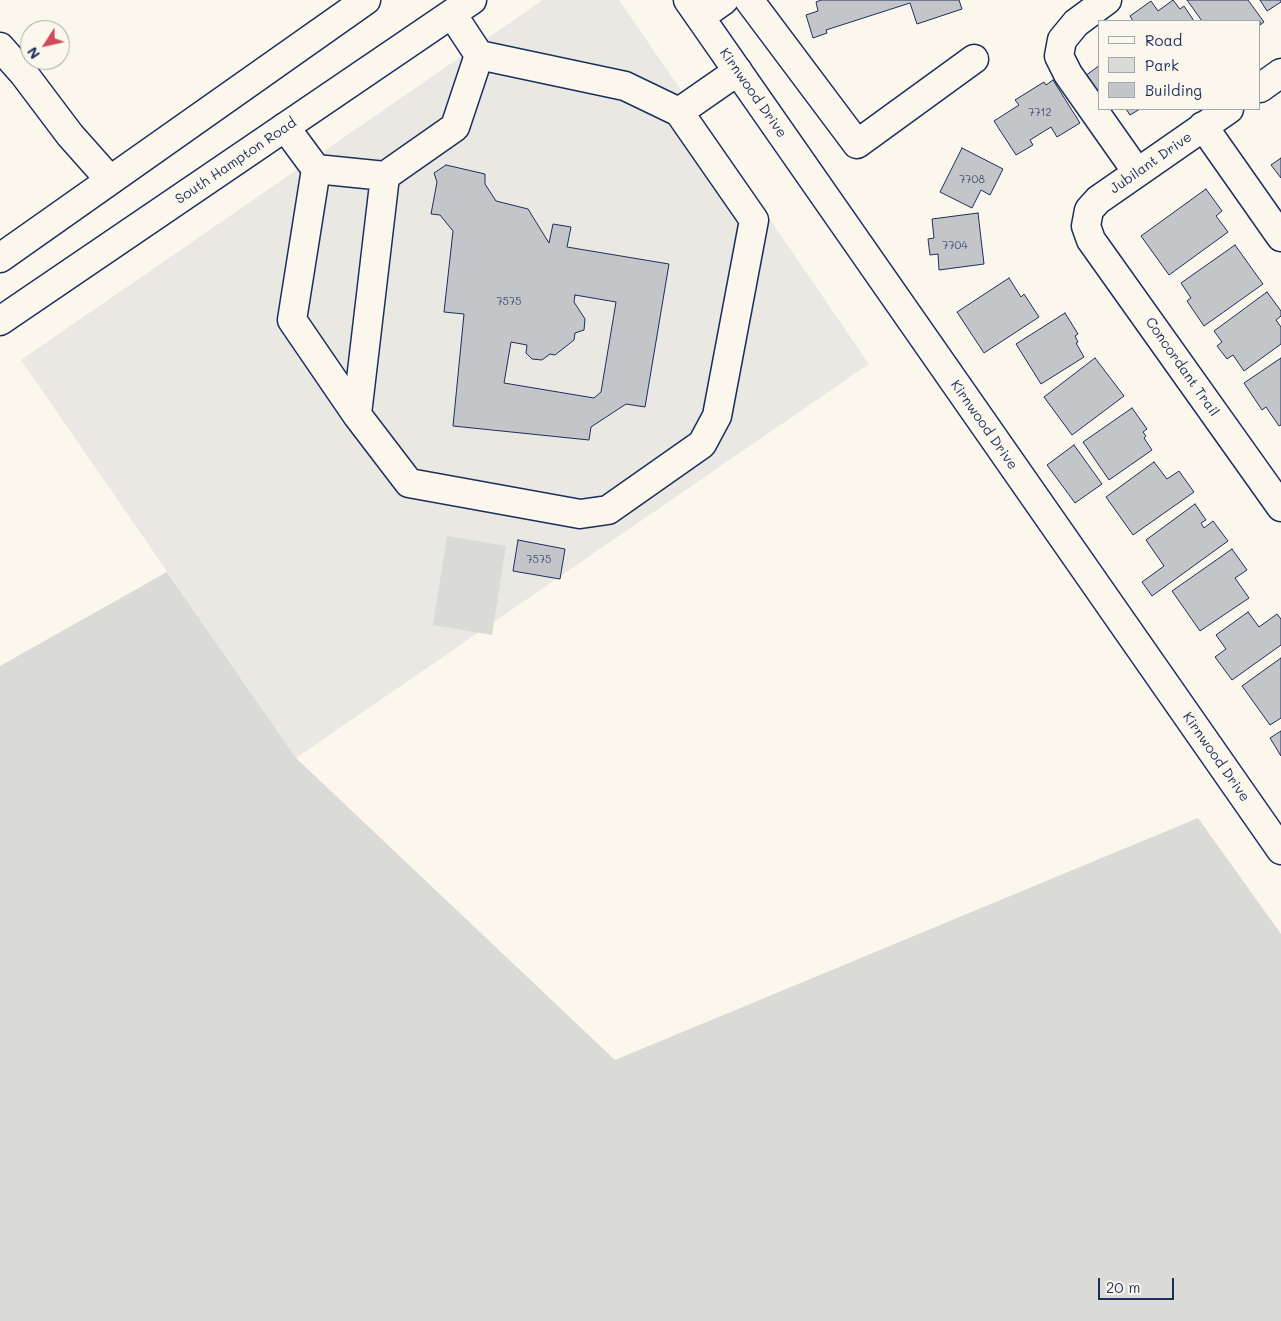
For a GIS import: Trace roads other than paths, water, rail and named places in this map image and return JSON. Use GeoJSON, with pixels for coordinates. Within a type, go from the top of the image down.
{"type":"FeatureCollection","features":[{"type":"Feature","properties":{"kind":"street"},"geometry":{"type":"LineString","coordinates":[[0,258],[366,0]]}},
{"type":"Feature","properties":{"kind":"street"},"geometry":{"type":"LineString","coordinates":[[694,8],[724,0]]}},
{"type":"Feature","properties":{"kind":"street"},"geometry":{"type":"LineString","coordinates":[[748,0],[857,144],[974,59]]}},
{"type":"Feature","properties":{"kind":"street"},"geometry":{"type":"LineString","coordinates":[[1107,0],[1076,23],[1062,40],[1059,56],[1068,74],[1137,172]]}},
{"type":"Feature","properties":{"kind":"street"},"geometry":{"type":"LineString","coordinates":[[316,168],[385,176],[455,127],[479,55],[462,7]]}},
{"type":"Feature","properties":{"kind":"street","name":"South Hampton Road"},"geometry":{"type":"LineString","coordinates":[[0,322],[462,7]]}},
{"type":"Feature","properties":{"kind":"street","name":"Kirnwood Drive"},"geometry":{"type":"LineString","coordinates":[[694,8],[1281,850]]}},
{"type":"Feature","properties":{"kind":"street"},"geometry":{"type":"LineString","coordinates":[[0,47],[24,74],[70,135],[110,180]]}},
{"type":"Feature","properties":{"kind":"street"},"geometry":{"type":"LineString","coordinates":[[285,127],[316,168],[292,320],[357,414],[409,483],[580,514],[608,510],[702,444],[717,416],[754,220],[679,112],[625,86],[479,55]]}},
{"type":"Feature","properties":{"kind":"street"},"geometry":{"type":"LineString","coordinates":[[679,112],[738,72]]}},
{"type":"Feature","properties":{"kind":"street"},"geometry":{"type":"LineString","coordinates":[[1261,87],[1281,73]]}},
{"type":"Feature","properties":{"kind":"street","name":"Jubilant Drive"},"geometry":{"type":"LineString","coordinates":[[1086,226],[1089,210],[1094,204],[1227,110]]}},
{"type":"Feature","properties":{"kind":"street"},"geometry":{"type":"LineString","coordinates":[[1203,126],[1281,237]]}},
{"type":"Feature","properties":{"kind":"street"},"geometry":{"type":"LineString","coordinates":[[357,414],[385,176]]}},
{"type":"Feature","properties":{"kind":"street","name":"Concordant Trail"},"geometry":{"type":"LineString","coordinates":[[1086,226],[1091,240],[1281,507]]}}]}
